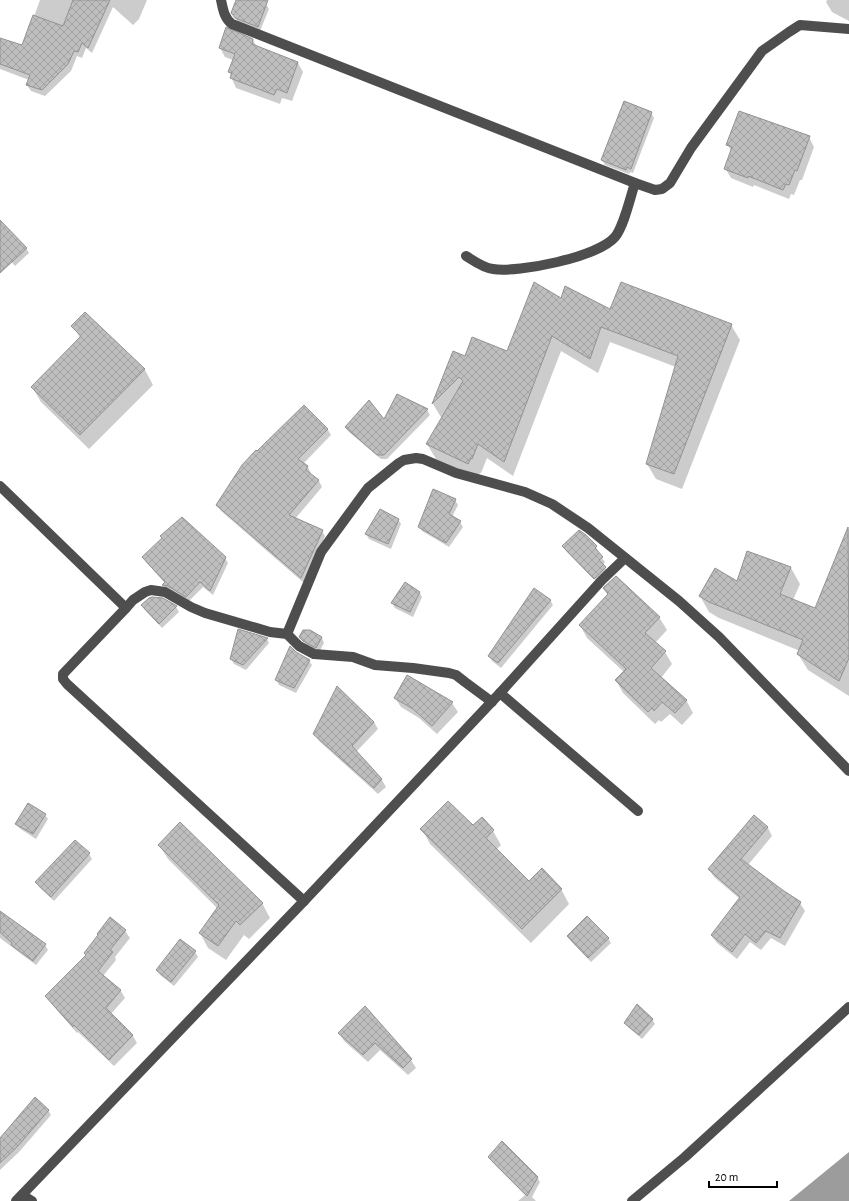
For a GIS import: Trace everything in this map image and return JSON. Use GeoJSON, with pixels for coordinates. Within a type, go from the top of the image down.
{"type":"FeatureCollection","features":[{"type":"Feature","properties":{"kind":"street"},"geometry":{"type":"LineString","coordinates":[[222,0],[224,15],[232,24],[655,190],[662,189],[670,183],[691,148],[762,51],[800,25],[849,29]]}},
{"type":"Feature","properties":{"kind":"street"},"geometry":{"type":"LineString","coordinates":[[466,256],[492,269],[509,270],[532,267],[558,261],[604,246],[620,231],[635,183]]}},
{"type":"Feature","properties":{"kind":"street"},"geometry":{"type":"LineString","coordinates":[[287,634],[321,552],[368,488],[399,463],[408,459],[420,458],[456,473],[540,497],[588,528],[679,601],[719,637],[849,771]]}},
{"type":"Feature","properties":{"kind":"street"},"geometry":{"type":"LineString","coordinates":[[0,486],[126,608]]}},
{"type":"Feature","properties":{"kind":"street"},"geometry":{"type":"LineString","coordinates":[[19,1198],[304,901],[492,702],[602,580],[625,558]]}},
{"type":"Feature","properties":{"kind":"street"},"geometry":{"type":"LineString","coordinates":[[304,901],[72,689],[64,679],[63,674],[140,594],[151,590],[157,590],[165,592],[205,613],[264,630],[287,634],[299,646],[314,654],[353,657],[375,665],[449,673],[465,682],[492,702]]}},
{"type":"Feature","properties":{"kind":"street"},"geometry":{"type":"LineString","coordinates":[[500,693],[638,811]]}},
{"type":"Feature","properties":{"kind":"street"},"geometry":{"type":"LineString","coordinates":[[632,1201],[685,1157],[849,1007]]}},
{"type":"Feature","properties":{"kind":"street"},"geometry":{"type":"LineString","coordinates":[[19,1198],[32,1201]]}},
{"type":"Feature","properties":{"kind":"shaded area"},"geometry":{"type":"Polygon","coordinates":[[[849,1152],[849,1201],[789,1201],[849,1152]]]}},
{"type":"Feature","properties":{"kind":"building"},"geometry":{"type":"Polygon","coordinates":[[[73,0],[110,0],[88,48],[82,43],[78,52],[74,51],[68,64],[42,90],[26,85],[30,75],[0,64],[0,38],[22,45],[33,15],[63,26],[73,0]]]}},
{"type":"Feature","properties":{"kind":"building"},"geometry":{"type":"Polygon","coordinates":[[[236,0],[268,0],[258,27],[235,18],[231,13],[236,0]]]}},
{"type":"Feature","properties":{"kind":"building"},"geometry":{"type":"Polygon","coordinates":[[[226,27],[253,39],[252,44],[298,62],[287,93],[277,89],[274,95],[230,78],[232,73],[228,72],[235,54],[219,48],[226,27]]]}},
{"type":"Feature","properties":{"kind":"building"},"geometry":{"type":"Polygon","coordinates":[[[624,101],[652,112],[631,169],[627,167],[626,170],[601,160],[624,101]]]}},
{"type":"Feature","properties":{"kind":"building"},"geometry":{"type":"Polygon","coordinates":[[[739,111],[810,136],[797,171],[795,170],[789,185],[786,184],[783,190],[748,176],[748,178],[724,169],[732,147],[726,145],[739,111]]]}},
{"type":"Feature","properties":{"kind":"building"},"geometry":{"type":"Polygon","coordinates":[[[0,220],[27,248],[0,273],[0,220]]]}},
{"type":"Feature","properties":{"kind":"building"},"geometry":{"type":"Polygon","coordinates":[[[534,282],[561,298],[565,286],[610,309],[621,282],[732,324],[674,474],[646,464],[678,356],[601,327],[590,359],[552,336],[504,462],[478,444],[472,459],[471,458],[468,464],[426,444],[463,381],[459,377],[432,404],[453,351],[465,356],[472,337],[507,351],[534,282]]]}},
{"type":"Feature","properties":{"kind":"building"},"geometry":{"type":"Polygon","coordinates":[[[85,312],[145,369],[80,435],[31,387],[81,336],[71,326],[85,312]]]}},
{"type":"Feature","properties":{"kind":"building"},"geometry":{"type":"Polygon","coordinates":[[[397,394],[428,409],[384,455],[377,455],[345,427],[369,400],[384,419],[397,394]]]}},
{"type":"Feature","properties":{"kind":"building"},"geometry":{"type":"Polygon","coordinates":[[[304,405],[328,429],[298,459],[308,466],[306,470],[319,480],[289,515],[323,530],[301,578],[216,505],[242,465],[304,405]]]}},
{"type":"Feature","properties":{"kind":"building"},"geometry":{"type":"Polygon","coordinates":[[[433,489],[456,499],[449,514],[461,521],[446,543],[418,527],[433,489]]]}},
{"type":"Feature","properties":{"kind":"building"},"geometry":{"type":"Polygon","coordinates":[[[380,509],[399,519],[388,544],[365,534],[380,509]]]}},
{"type":"Feature","properties":{"kind":"building"},"geometry":{"type":"Polygon","coordinates":[[[182,517],[226,557],[210,591],[200,582],[186,597],[168,586],[162,585],[165,582],[142,557],[162,538],[160,536],[182,517]]]}},
{"type":"Feature","properties":{"kind":"building"},"geometry":{"type":"Polygon","coordinates":[[[848,527],[849,658],[839,681],[797,654],[803,640],[709,602],[699,596],[715,568],[737,581],[747,551],[791,567],[780,594],[815,608],[848,527]]]}},
{"type":"Feature","properties":{"kind":"building"},"geometry":{"type":"Polygon","coordinates":[[[579,530],[597,546],[595,548],[603,557],[599,560],[606,567],[594,579],[562,546],[579,530]]]}},
{"type":"Feature","properties":{"kind":"building"},"geometry":{"type":"Polygon","coordinates":[[[616,576],[660,617],[645,633],[666,651],[651,668],[687,700],[675,713],[662,702],[654,711],[652,708],[648,712],[615,680],[626,669],[579,625],[608,594],[603,588],[616,576]]]}},
{"type":"Feature","properties":{"kind":"building"},"geometry":{"type":"Polygon","coordinates":[[[405,582],[420,592],[410,612],[391,603],[405,582]]]}},
{"type":"Feature","properties":{"kind":"building"},"geometry":{"type":"Polygon","coordinates":[[[534,588],[551,600],[498,663],[488,656],[534,588]]]}},
{"type":"Feature","properties":{"kind":"building"},"geometry":{"type":"Polygon","coordinates":[[[152,597],[163,598],[177,606],[159,624],[141,605],[152,597]]]}},
{"type":"Feature","properties":{"kind":"building"},"geometry":{"type":"Polygon","coordinates":[[[238,629],[268,638],[243,665],[230,659],[238,629]]]}},
{"type":"Feature","properties":{"kind":"building"},"geometry":{"type":"Polygon","coordinates":[[[303,630],[310,630],[322,637],[316,648],[299,637],[303,630]]]}},
{"type":"Feature","properties":{"kind":"building"},"geometry":{"type":"Polygon","coordinates":[[[290,646],[296,652],[310,660],[294,688],[275,680],[290,646]]]}},
{"type":"Feature","properties":{"kind":"building"},"geometry":{"type":"Polygon","coordinates":[[[407,675],[453,702],[432,726],[413,709],[394,698],[407,675]]]}},
{"type":"Feature","properties":{"kind":"building"},"geometry":{"type":"Polygon","coordinates":[[[337,686],[374,722],[352,746],[382,779],[374,788],[313,734],[337,686]]]}},
{"type":"Feature","properties":{"kind":"building"},"geometry":{"type":"Polygon","coordinates":[[[448,801],[473,825],[482,817],[494,830],[486,838],[529,881],[542,868],[562,889],[522,929],[420,829],[448,801]]]}},
{"type":"Feature","properties":{"kind":"building"},"geometry":{"type":"Polygon","coordinates":[[[28,803],[46,814],[33,834],[15,824],[28,803]]]}},
{"type":"Feature","properties":{"kind":"building"},"geometry":{"type":"Polygon","coordinates":[[[754,815],[768,827],[741,859],[801,902],[780,938],[766,931],[756,943],[745,934],[732,952],[711,935],[740,897],[708,869],[754,815]]]}},
{"type":"Feature","properties":{"kind":"building"},"geometry":{"type":"Polygon","coordinates":[[[180,822],[263,903],[240,925],[236,921],[218,946],[199,933],[219,905],[158,845],[180,822]]]}},
{"type":"Feature","properties":{"kind":"building"},"geometry":{"type":"Polygon","coordinates":[[[75,840],[90,853],[51,897],[35,882],[75,840]]]}},
{"type":"Feature","properties":{"kind":"building"},"geometry":{"type":"Polygon","coordinates":[[[0,911],[46,944],[33,961],[11,945],[12,943],[0,932],[0,911]]]}},
{"type":"Feature","properties":{"kind":"building"},"geometry":{"type":"Polygon","coordinates":[[[587,916],[609,938],[588,958],[567,936],[587,916]]]}},
{"type":"Feature","properties":{"kind":"building"},"geometry":{"type":"Polygon","coordinates":[[[110,917],[126,930],[110,950],[113,952],[98,971],[121,990],[106,1008],[133,1035],[109,1060],[74,1025],[73,1027],[45,996],[86,955],[84,953],[110,917]]]}},
{"type":"Feature","properties":{"kind":"building"},"geometry":{"type":"Polygon","coordinates":[[[180,939],[196,951],[171,982],[156,970],[180,939]]]}},
{"type":"Feature","properties":{"kind":"building"},"geometry":{"type":"Polygon","coordinates":[[[637,1004],[653,1019],[639,1035],[624,1023],[637,1004]]]}},
{"type":"Feature","properties":{"kind":"building"},"geometry":{"type":"Polygon","coordinates":[[[365,1006],[412,1059],[403,1068],[375,1043],[363,1055],[338,1033],[365,1006]]]}},
{"type":"Feature","properties":{"kind":"building"},"geometry":{"type":"Polygon","coordinates":[[[35,1097],[49,1110],[17,1147],[0,1163],[0,1138],[35,1097]]]}},
{"type":"Feature","properties":{"kind":"building"},"geometry":{"type":"Polygon","coordinates":[[[502,1141],[538,1177],[527,1196],[488,1157],[502,1141]]]}}]}
